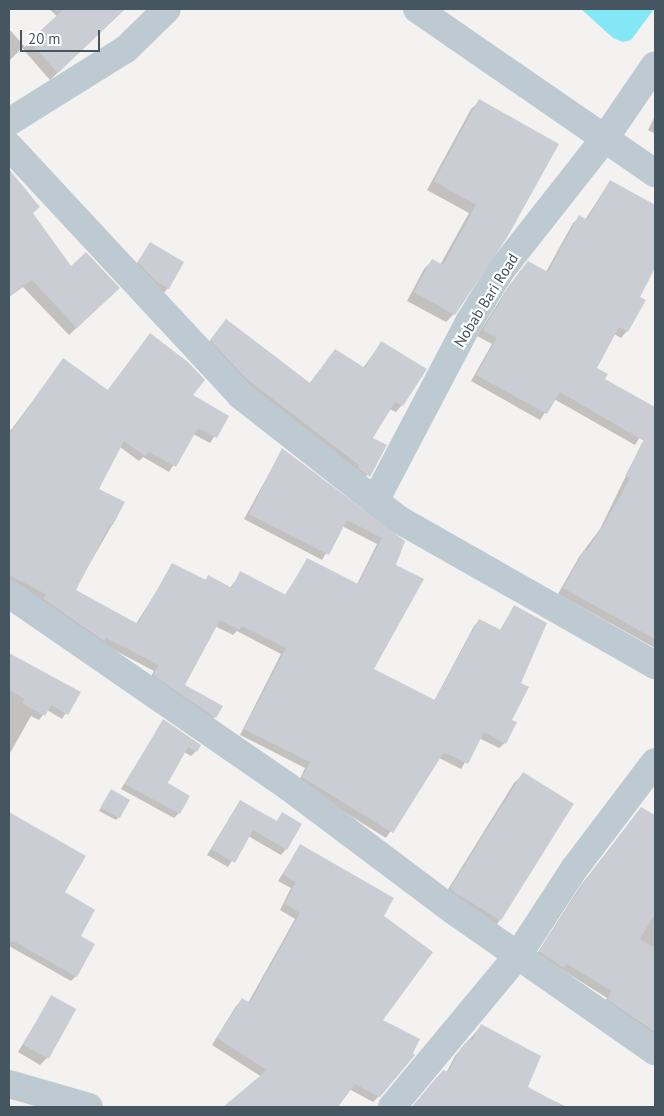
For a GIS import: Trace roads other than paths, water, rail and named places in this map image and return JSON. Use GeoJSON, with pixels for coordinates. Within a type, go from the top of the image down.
{"type":"FeatureCollection","features":[{"type":"Feature","properties":{"kind":"street"},"geometry":{"type":"LineString","coordinates":[[9,122],[126,49],[167,9]]}},
{"type":"Feature","properties":{"kind":"street"},"geometry":{"type":"LineString","coordinates":[[417,9],[655,173]]}},
{"type":"Feature","properties":{"kind":"street","name":"Nobab Bari Road"},"geometry":{"type":"LineString","coordinates":[[375,501],[470,322],[502,269],[605,138],[655,65]]}},
{"type":"Feature","properties":{"kind":"street"},"geometry":{"type":"LineString","coordinates":[[9,146],[240,395],[398,519],[655,665]]}},
{"type":"Feature","properties":{"kind":"street"},"geometry":{"type":"LineString","coordinates":[[9,594],[290,788],[518,955],[655,1051]]}},
{"type":"Feature","properties":{"kind":"street"},"geometry":{"type":"LineString","coordinates":[[392,1107],[518,955],[574,869],[655,762]]}},
{"type":"Feature","properties":{"kind":"street"},"geometry":{"type":"LineString","coordinates":[[9,1084],[89,1107]]}},
{"type":"Feature","properties":{"kind":"water"},"geometry":{"type":"Polygon","coordinates":[[[581,9],[654,9],[631,40],[623,42],[613,38],[581,9]]]}}]}
